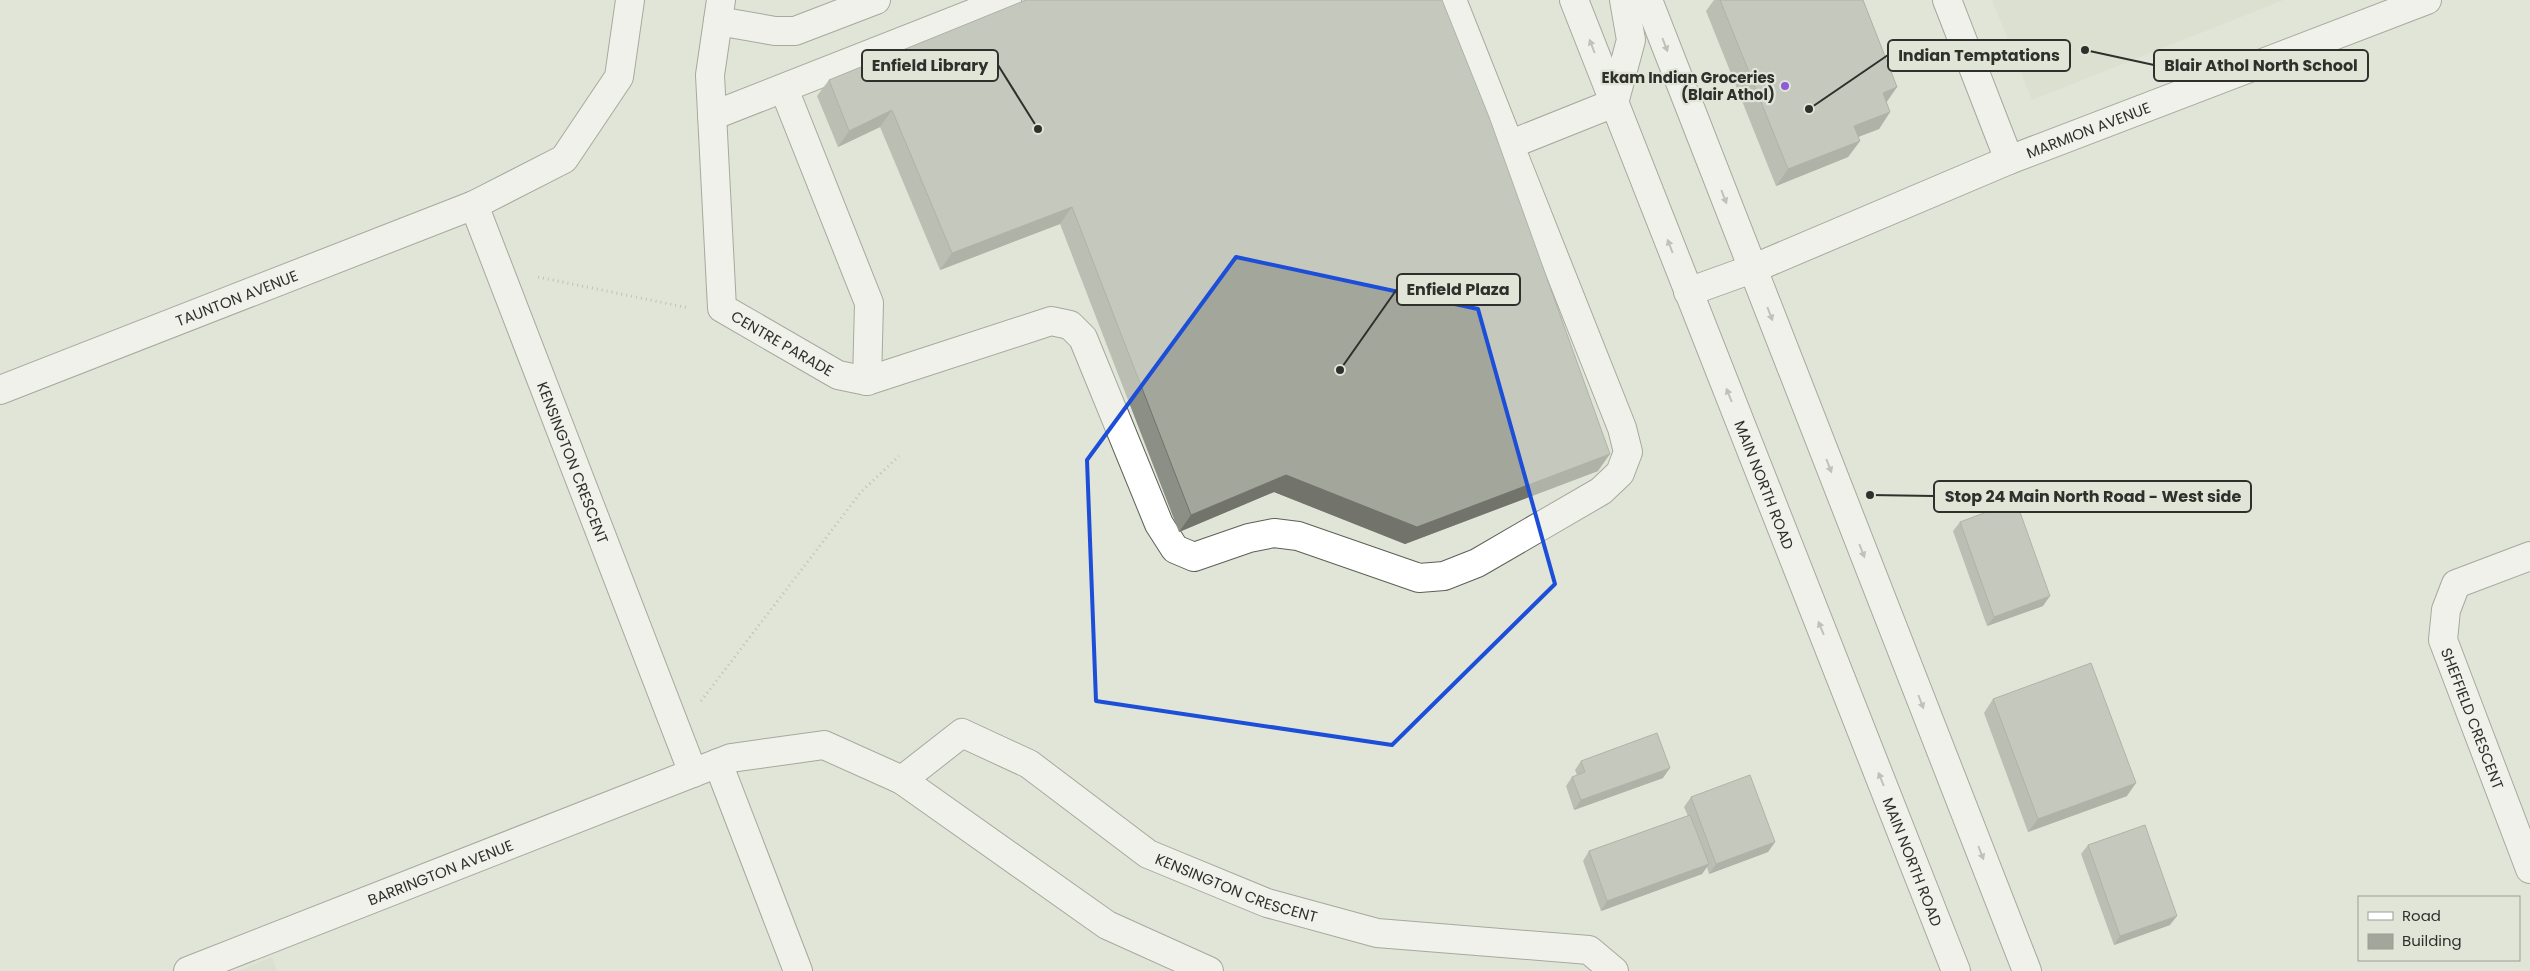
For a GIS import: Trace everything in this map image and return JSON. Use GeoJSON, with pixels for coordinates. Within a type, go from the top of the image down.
{"type":"FeatureCollection","features":[{"type":"Feature","properties":{"kind":"main road"},"geometry":{"type":"LineString","coordinates":[[474,205],[564,159],[619,77],[630,0]]}},
{"type":"Feature","properties":{"kind":"main road"},"geometry":{"type":"LineString","coordinates":[[720,11],[775,30],[795,31],[876,0]]}},
{"type":"Feature","properties":{"kind":"main road"},"geometry":{"type":"LineString","coordinates":[[712,116],[1007,0]]}},
{"type":"Feature","properties":{"kind":"main road"},"geometry":{"type":"LineString","coordinates":[[1452,0],[1509,145],[1614,103],[1631,40],[1624,0]]}},
{"type":"Feature","properties":{"kind":"main road","name":"MAIN NORTH ROAD"},"geometry":{"type":"LineString","coordinates":[[1574,0],[1956,971]]}},
{"type":"Feature","properties":{"kind":"main road"},"geometry":{"type":"LineString","coordinates":[[1648,0],[2020,969]]}},
{"type":"Feature","properties":{"kind":"main road"},"geometry":{"type":"LineString","coordinates":[[1948,0],[2009,160]]}},
{"type":"Feature","properties":{"kind":"main road","name":"MARMION AVENUE"},"geometry":{"type":"LineString","coordinates":[[1688,292],[1752,269],[2009,160],[2427,0]]}},
{"type":"Feature","properties":{"kind":"main road","name":"CENTRE PARADE"},"geometry":{"type":"LineString","coordinates":[[720,11],[710,75],[722,308],[838,375],[867,381],[1052,321],[1070,325],[1083,338],[1159,524],[1175,549],[1194,557],[1249,538],[1274,533],[1298,536],[1419,578],[1444,576],[1477,562],[1601,491],[1620,473],[1628,452],[1622,428],[1509,145]]}},
{"type":"Feature","properties":{"kind":"main road"},"geometry":{"type":"LineString","coordinates":[[784,89],[869,303],[867,381]]}},
{"type":"Feature","properties":{"kind":"main road","name":"TAUNTON AVENUE"},"geometry":{"type":"LineString","coordinates":[[0,390],[474,205]]}},
{"type":"Feature","properties":{"kind":"main road","name":"KENSINGTON CRESCENT"},"geometry":{"type":"LineString","coordinates":[[474,205],[693,773]]}},
{"type":"Feature","properties":{"kind":"main road","name":"SHEFFIELD CRESCENT"},"geometry":{"type":"LineString","coordinates":[[2530,556],[2456,584],[2446,610],[2443,640],[2530,869]]}},
{"type":"Feature","properties":{"kind":"main road","name":"KENSINGTON CRESCENT"},"geometry":{"type":"LineString","coordinates":[[902,780],[962,732],[1029,764],[1148,854],[1268,903],[1377,933],[1589,950],[1614,971]]}},
{"type":"Feature","properties":{"kind":"main road"},"geometry":{"type":"LineString","coordinates":[[693,773],[732,758],[824,745],[902,780],[1107,925],[1209,971]]}},
{"type":"Feature","properties":{"kind":"main road"},"geometry":{"type":"LineString","coordinates":[[718,762],[798,971]]}},
{"type":"Feature","properties":{"kind":"main road","name":"BARRINGTON AVENUE"},"geometry":{"type":"LineString","coordinates":[[188,971],[693,773]]}},
{"type":"Feature","properties":{"kind":"path"},"geometry":{"type":"LineString","coordinates":[[537,276],[696,310]]}},
{"type":"Feature","properties":{"kind":"path"},"geometry":{"type":"LineString","coordinates":[[699,703],[861,492],[899,456]]}},
{"type":"Feature","properties":{"kind":"highlighted area"},"geometry":{"type":"Polygon","coordinates":[[[1236,257],[1478,309],[1555,584],[1392,745],[1096,701],[1087,460],[1236,257]]]}},
{"type":"Feature","properties":{"kind":"shaded area"},"geometry":{"type":"Polygon","coordinates":[[[1992,0],[2284,0],[2032,100],[1992,0]]]}},
{"type":"Feature","properties":{"kind":"shaded area"},"geometry":{"type":"Polygon","coordinates":[[[272,957],[277,971],[238,971],[272,957]]]}},
{"type":"Feature","properties":{"kind":"building"},"geometry":{"type":"Polygon","coordinates":[[[1026,0],[1442,0],[1489,117],[1610,454],[1417,527],[1286,475],[1191,515],[1072,207],[952,253],[892,110],[849,131],[829,80],[1026,0]]]}},
{"type":"Feature","properties":{"kind":"building"},"geometry":{"type":"Polygon","coordinates":[[[1720,0],[1863,0],[1897,87],[1883,93],[1890,112],[1854,126],[1860,141],[1788,169],[1720,0]]]}},
{"type":"Feature","properties":{"kind":"building"},"geometry":{"type":"Polygon","coordinates":[[[2016,501],[2050,596],[1994,617],[1960,522],[2016,501]]]}},
{"type":"Feature","properties":{"kind":"building"},"geometry":{"type":"Polygon","coordinates":[[[2091,663],[2136,783],[2038,819],[1993,699],[2091,663]]]}},
{"type":"Feature","properties":{"kind":"building"},"geometry":{"type":"Polygon","coordinates":[[[1657,733],[1670,768],[1581,800],[1572,777],[1585,772],[1581,761],[1657,733]]]}},
{"type":"Feature","properties":{"kind":"building"},"geometry":{"type":"Polygon","coordinates":[[[1750,775],[1775,842],[1716,864],[1691,797],[1750,775]]]}},
{"type":"Feature","properties":{"kind":"building"},"geometry":{"type":"Polygon","coordinates":[[[1690,815],[1709,864],[1607,901],[1589,851],[1690,815]]]}},
{"type":"Feature","properties":{"kind":"building"},"geometry":{"type":"Polygon","coordinates":[[[2145,825],[2177,916],[2120,936],[2088,845],[2145,825]]]}},
{"type":"Feature","properties":{"kind":"place","name":"Blair Athol North School"},"geometry":{"type":"Point","coordinates":[2085,50]}},
{"type":"Feature","properties":{"kind":"place","name":"Ekam Indian Groceries (Blair Athol)"},"geometry":{"type":"Point","coordinates":[1785,86]}},
{"type":"Feature","properties":{"kind":"place","name":"Indian Temptations"},"geometry":{"type":"Point","coordinates":[1809,109]}},
{"type":"Feature","properties":{"kind":"place","name":"Enfield Library"},"geometry":{"type":"Point","coordinates":[1038,129]}},
{"type":"Feature","properties":{"kind":"place","name":"Enfield Plaza"},"geometry":{"type":"Point","coordinates":[1340,370]}},
{"type":"Feature","properties":{"kind":"place","name":"Stop 24 Main North Road - West side"},"geometry":{"type":"Point","coordinates":[1870,495]}}]}
